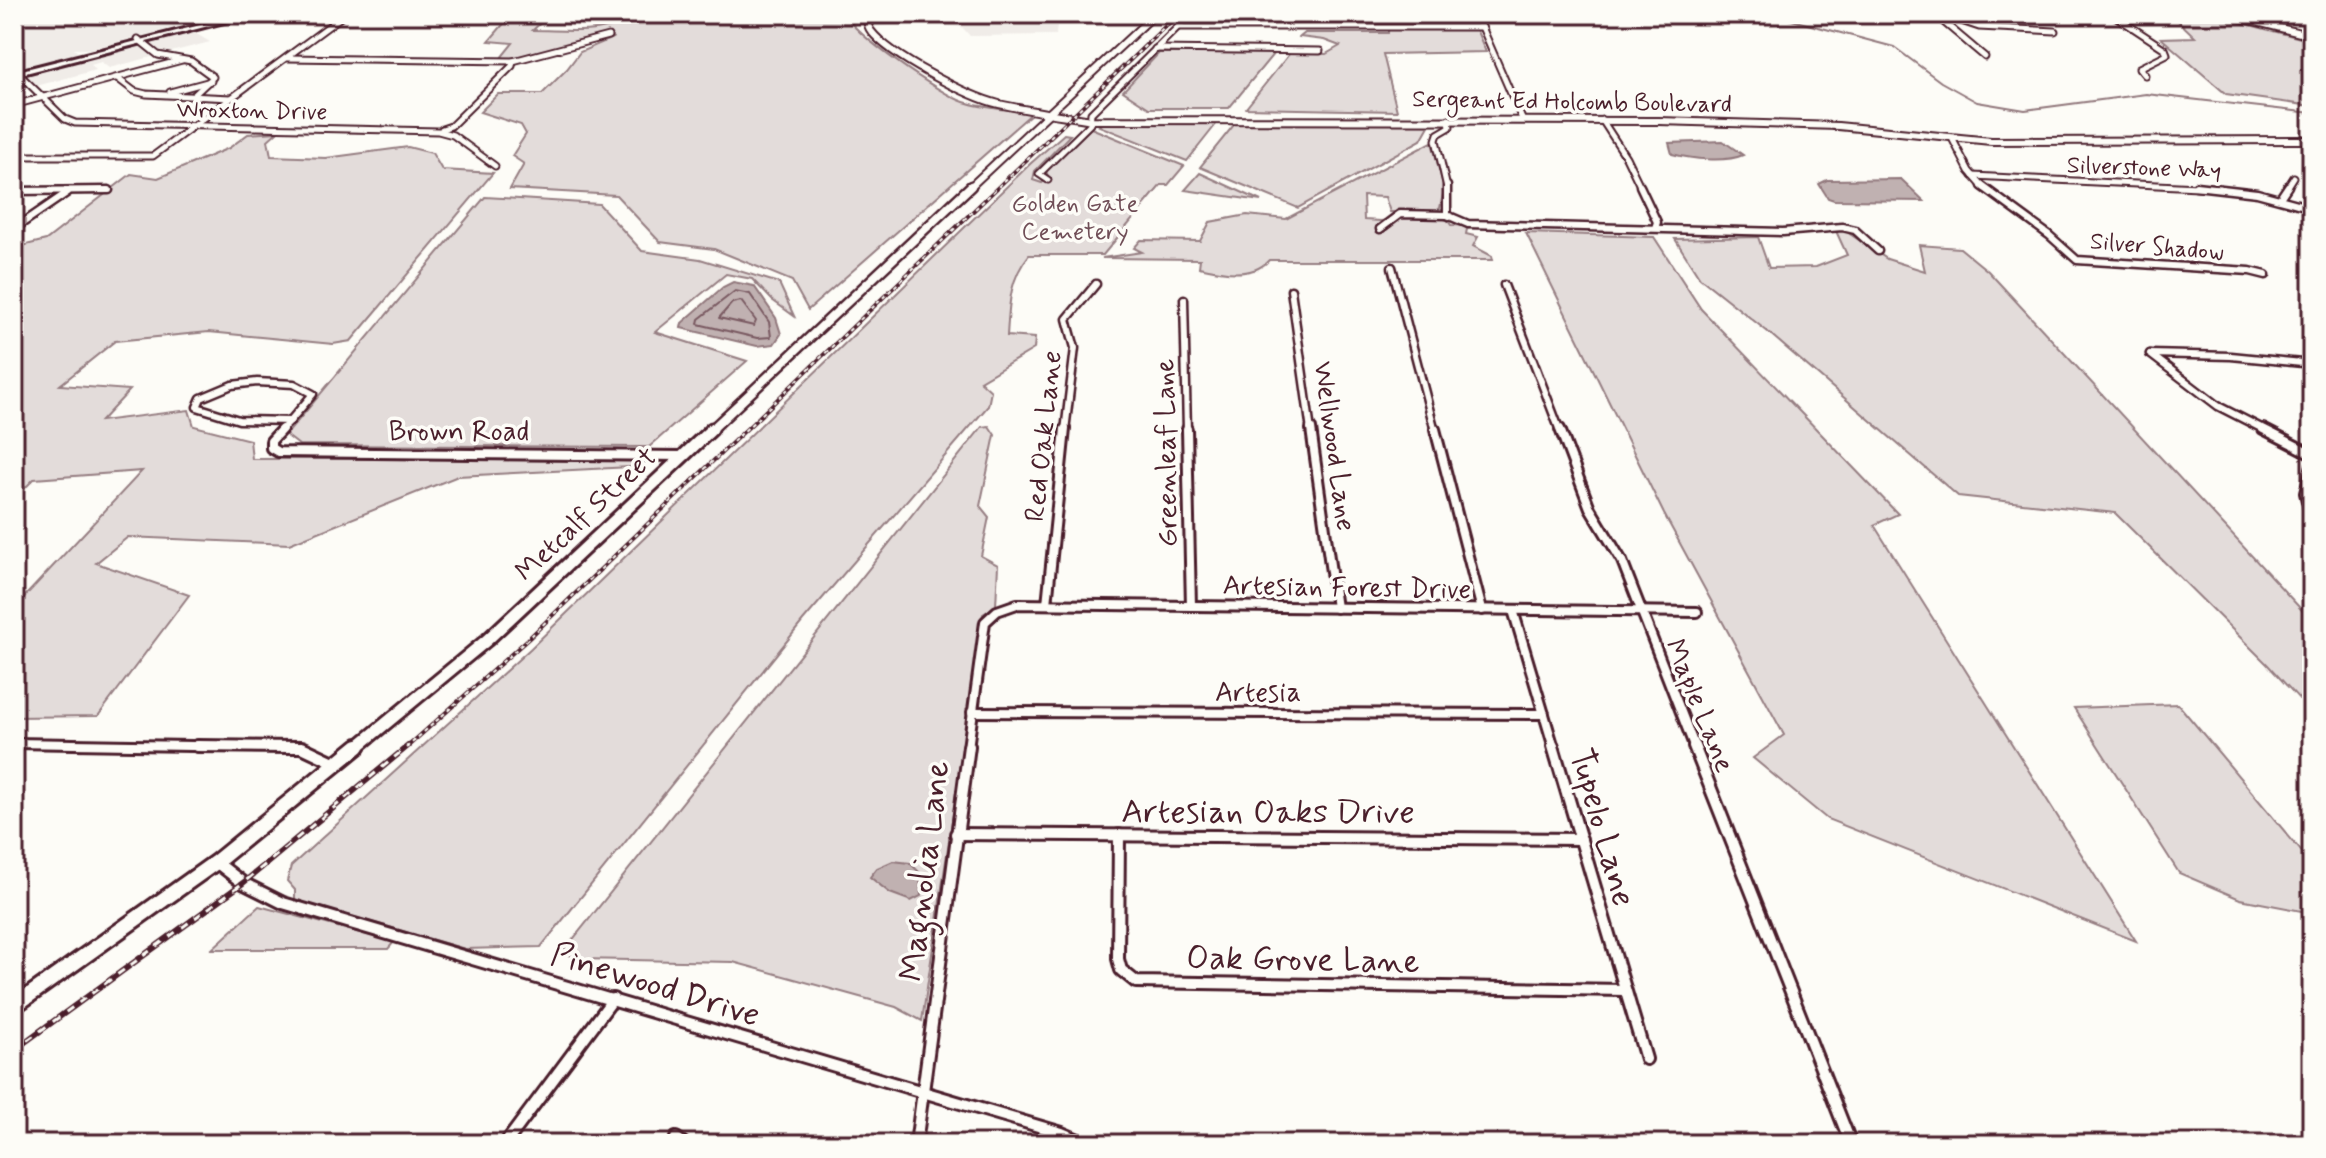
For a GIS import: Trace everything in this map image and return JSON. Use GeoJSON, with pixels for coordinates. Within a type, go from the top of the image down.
{"type":"FeatureCollection","features":[{"type":"Feature","properties":{"kind":"main road"},"geometry":{"type":"LineString","coordinates":[[15,72],[252,14]]}},
{"type":"Feature","properties":{"kind":"main road"},"geometry":{"type":"LineString","coordinates":[[15,72],[139,41]]}},
{"type":"Feature","properties":{"kind":"street"},"geometry":{"type":"LineString","coordinates":[[14,156],[153,156],[345,14]]}},
{"type":"Feature","properties":{"kind":"street","name":"Sergeant Ed Holcomb Boulevard"},"geometry":{"type":"LineString","coordinates":[[866,14],[872,34],[920,67],[987,101],[1091,120],[1602,120],[1838,126],[1991,141],[2312,140]]}},
{"type":"Feature","properties":{"kind":"street","name":"Metcalf Street"},"geometry":{"type":"LineString","coordinates":[[14,1006],[216,862],[487,640],[1155,14]]}},
{"type":"Feature","properties":{"kind":"street"},"geometry":{"type":"LineString","coordinates":[[1048,180],[1039,174],[1090,124],[1091,113],[1191,14]]}},
{"type":"Feature","properties":{"kind":"street"},"geometry":{"type":"LineString","coordinates":[[1472,14],[1482,27],[1522,119]]}},
{"type":"Feature","properties":{"kind":"street"},"geometry":{"type":"LineString","coordinates":[[1937,14],[1979,27],[2055,31]]}},
{"type":"Feature","properties":{"kind":"street"},"geometry":{"type":"LineString","coordinates":[[1937,14],[1985,57]]}},
{"type":"Feature","properties":{"kind":"street"},"geometry":{"type":"LineString","coordinates":[[2112,14],[2165,49],[2167,54],[2139,68],[2145,75]]}},
{"type":"Feature","properties":{"kind":"street"},"geometry":{"type":"LineString","coordinates":[[2226,14],[2312,36]]}},
{"type":"Feature","properties":{"kind":"street"},"geometry":{"type":"LineString","coordinates":[[2298,14],[2310,17]]}},
{"type":"Feature","properties":{"kind":"street"},"geometry":{"type":"LineString","coordinates":[[1179,27],[1482,27]]}},
{"type":"Feature","properties":{"kind":"street"},"geometry":{"type":"LineString","coordinates":[[286,58],[513,61],[608,36]]}},
{"type":"Feature","properties":{"kind":"street"},"geometry":{"type":"LineString","coordinates":[[139,41],[158,55],[195,63],[213,77],[212,81]]}},
{"type":"Feature","properties":{"kind":"street"},"geometry":{"type":"LineString","coordinates":[[1155,49],[1320,51]]}},
{"type":"Feature","properties":{"kind":"street"},"geometry":{"type":"LineString","coordinates":[[14,105],[182,60]]}},
{"type":"Feature","properties":{"kind":"street"},"geometry":{"type":"LineString","coordinates":[[438,131],[451,126],[512,66],[513,61]]}},
{"type":"Feature","properties":{"kind":"street","name":"Wroxton Drive"},"geometry":{"type":"LineString","coordinates":[[15,72],[65,119],[75,123],[192,128],[438,131],[453,135],[495,166]]}},
{"type":"Feature","properties":{"kind":"street"},"geometry":{"type":"LineString","coordinates":[[117,78],[139,93],[232,98]]}},
{"type":"Feature","properties":{"kind":"street"},"geometry":{"type":"LineString","coordinates":[[162,95],[212,81]]}},
{"type":"Feature","properties":{"kind":"street"},"geometry":{"type":"LineString","coordinates":[[194,95],[212,81]]}},
{"type":"Feature","properties":{"kind":"street"},"geometry":{"type":"LineString","coordinates":[[1447,215],[1447,185],[1436,140],[1438,134],[1450,127],[1449,119]]}},
{"type":"Feature","properties":{"kind":"street"},"geometry":{"type":"LineString","coordinates":[[1602,120],[1626,157],[1657,222],[1655,228]]}},
{"type":"Feature","properties":{"kind":"street","name":"Silver Shadow"},"geometry":{"type":"LineString","coordinates":[[1952,138],[1973,176],[1990,195],[2049,235],[2077,260],[2250,271],[2266,275]]}},
{"type":"Feature","properties":{"kind":"street","name":"Silverstone Way"},"geometry":{"type":"LineString","coordinates":[[1973,176],[2093,183],[2193,183],[2280,198],[2312,208]]}},
{"type":"Feature","properties":{"kind":"street"},"geometry":{"type":"LineString","coordinates":[[2280,198],[2294,177]]}},
{"type":"Feature","properties":{"kind":"street"},"geometry":{"type":"LineString","coordinates":[[14,191],[109,190]]}},
{"type":"Feature","properties":{"kind":"street"},"geometry":{"type":"LineString","coordinates":[[14,229],[69,191]]}},
{"type":"Feature","properties":{"kind":"street"},"geometry":{"type":"LineString","coordinates":[[1380,229],[1400,214],[1447,215],[1468,224],[1783,232],[1848,227],[1878,251]]}},
{"type":"Feature","properties":{"kind":"street"},"geometry":{"type":"LineString","coordinates":[[1392,267],[1482,610]]}},
{"type":"Feature","properties":{"kind":"street","name":"Red Oak Lane"},"geometry":{"type":"LineString","coordinates":[[1047,604],[1075,355],[1067,319],[1096,284]]}},
{"type":"Feature","properties":{"kind":"street","name":"Maple Lane"},"geometry":{"type":"LineString","coordinates":[[1504,285],[1590,508],[1622,561],[1851,1144]]}},
{"type":"Feature","properties":{"kind":"street","name":"Wellwood Lane"},"geometry":{"type":"LineString","coordinates":[[1291,290],[1336,608]]}},
{"type":"Feature","properties":{"kind":"street","name":"Greenleaf Lane"},"geometry":{"type":"LineString","coordinates":[[1184,299],[1191,606]]}},
{"type":"Feature","properties":{"kind":"street"},"geometry":{"type":"LineString","coordinates":[[2312,364],[2231,356],[2150,354],[2218,406],[2312,454]]}},
{"type":"Feature","properties":{"kind":"street","name":"Brown Road"},"geometry":{"type":"LineString","coordinates":[[290,421],[228,419],[197,407],[196,403],[219,389],[243,383],[275,382],[311,391],[311,398],[290,421],[271,441],[271,448],[278,452],[683,456]]}},
{"type":"Feature","properties":{"kind":"street"},"geometry":{"type":"LineString","coordinates":[[2312,465],[2304,486],[2312,521]]}},
{"type":"Feature","properties":{"kind":"street","name":"Artesian Forest Drive"},"geometry":{"type":"LineString","coordinates":[[997,611],[1017,604],[1047,604],[1697,612]]}},
{"type":"Feature","properties":{"kind":"street","name":"Tupelo Lane"},"geometry":{"type":"LineString","coordinates":[[1513,610],[1646,1059]]}},
{"type":"Feature","properties":{"kind":"street","name":"Magnolia Lane"},"geometry":{"type":"LineString","coordinates":[[916,1144],[985,622],[997,611]]}},
{"type":"Feature","properties":{"kind":"street","name":"Artesia"},"geometry":{"type":"LineString","coordinates":[[972,712],[1544,714]]}},
{"type":"Feature","properties":{"kind":"street"},"geometry":{"type":"LineString","coordinates":[[14,743],[302,747],[339,764]]}},
{"type":"Feature","properties":{"kind":"street","name":"Artesian Oaks Drive"},"geometry":{"type":"LineString","coordinates":[[956,834],[1581,839]]}},
{"type":"Feature","properties":{"kind":"street","name":"Oak Grove Lane"},"geometry":{"type":"LineString","coordinates":[[1119,835],[1118,964],[1125,975],[1136,982],[1625,990]]}},
{"type":"Feature","properties":{"kind":"street","name":"Pinewood Drive"},"geometry":{"type":"LineString","coordinates":[[216,862],[243,883],[283,903],[613,999],[922,1092],[1062,1139],[1088,1144]]}},
{"type":"Feature","properties":{"kind":"street"},"geometry":{"type":"LineString","coordinates":[[505,1144],[613,999]]}},
{"type":"Feature","properties":{"kind":"shaded area"},"geometry":{"type":"Polygon","coordinates":[[[14,14],[229,14],[90,49],[74,49],[79,53],[14,69],[14,14]]]}},
{"type":"Feature","properties":{"kind":"shaded area"},"geometry":{"type":"Polygon","coordinates":[[[870,14],[1058,14],[1056,35],[970,36],[962,27],[933,25],[929,21],[872,27],[870,14]]]}},
{"type":"Feature","properties":{"kind":"shaded area"},"geometry":{"type":"Polygon","coordinates":[[[193,32],[210,42],[109,68],[101,62],[91,65],[96,70],[14,92],[14,75],[193,32]]]}},
{"type":"Feature","properties":{"kind":"green space"},"geometry":{"type":"Polygon","coordinates":[[[512,14],[550,14],[533,30],[574,31],[614,26],[637,14],[845,14],[880,49],[952,97],[980,106],[1032,113],[808,310],[792,281],[714,249],[660,242],[616,195],[510,189],[524,164],[512,156],[526,134],[521,125],[480,112],[498,94],[542,94],[580,52],[613,38],[605,34],[516,58],[500,59],[513,43],[489,41],[512,14]]]}},
{"type":"Feature","properties":{"kind":"green space"},"geometry":{"type":"Polygon","coordinates":[[[2171,14],[2207,14],[2312,41],[2312,106],[2226,94],[2161,38],[2195,37],[2171,14]]]}},
{"type":"Feature","properties":{"kind":"green space"},"geometry":{"type":"Polygon","coordinates":[[[1388,28],[1476,29],[1486,52],[1383,54],[1397,111],[1246,108],[1290,53],[1326,54],[1340,46],[1300,37],[1305,33],[1388,33],[1388,28]]]}},
{"type":"Feature","properties":{"kind":"green space"},"geometry":{"type":"Polygon","coordinates":[[[1159,53],[1274,53],[1229,108],[1149,108],[1123,91],[1159,53]]]}},
{"type":"Feature","properties":{"kind":"green space"},"geometry":{"type":"Polygon","coordinates":[[[1237,121],[1430,124],[1421,140],[1298,208],[1200,167],[1237,121]]]}},
{"type":"Feature","properties":{"kind":"green space"},"geometry":{"type":"Polygon","coordinates":[[[1218,122],[1187,161],[1099,126],[1102,123],[1218,122]]]}},
{"type":"Feature","properties":{"kind":"green space","name":"Golden Gate Cemetery"},"geometry":{"type":"Polygon","coordinates":[[[1091,128],[1184,166],[1168,185],[1161,185],[1103,255],[1029,255],[1014,283],[1007,336],[1035,338],[1034,349],[980,381],[991,391],[988,406],[803,621],[541,947],[465,949],[295,900],[295,890],[287,881],[291,866],[531,648],[1030,164],[1064,134],[1070,135],[1035,171],[1033,180],[1042,183],[1048,176],[1046,171],[1091,128]]]}},
{"type":"Feature","properties":{"kind":"green space"},"geometry":{"type":"Polygon","coordinates":[[[277,132],[268,140],[271,156],[326,158],[408,147],[432,153],[442,170],[493,173],[351,341],[333,344],[209,332],[115,341],[60,385],[130,390],[101,421],[189,410],[194,426],[250,440],[252,459],[644,458],[631,467],[458,476],[289,544],[128,537],[96,563],[189,595],[98,716],[14,717],[14,608],[142,471],[34,479],[14,499],[14,248],[46,240],[131,174],[158,178],[229,148],[248,134],[277,132]]]}},
{"type":"Feature","properties":{"kind":"green space"},"geometry":{"type":"Polygon","coordinates":[[[1432,142],[1444,189],[1440,208],[1435,212],[1390,212],[1385,197],[1363,196],[1364,220],[1381,221],[1411,216],[1446,218],[1451,225],[1475,226],[1467,229],[1466,234],[1478,237],[1473,246],[1492,256],[1493,260],[1269,260],[1254,270],[1236,272],[1199,267],[1200,259],[1102,258],[1142,252],[1134,248],[1141,240],[1200,241],[1210,222],[1247,215],[1286,219],[1432,142]]]}},
{"type":"Feature","properties":{"kind":"green space"},"geometry":{"type":"Polygon","coordinates":[[[1200,173],[1261,201],[1185,190],[1200,173]]]}},
{"type":"Feature","properties":{"kind":"green space"},"geometry":{"type":"Polygon","coordinates":[[[485,197],[599,204],[642,251],[700,259],[779,283],[794,316],[772,300],[752,279],[726,274],[655,332],[747,361],[649,447],[299,445],[286,435],[485,197]]]}},
{"type":"Feature","properties":{"kind":"green space"},"geometry":{"type":"Polygon","coordinates":[[[1844,230],[1887,259],[1925,271],[1919,245],[1960,248],[1988,271],[2312,621],[2312,713],[2115,513],[1958,496],[1768,332],[1700,278],[1675,239],[1758,237],[1769,268],[1816,267],[1847,255],[1836,231],[1844,230]]]}},
{"type":"Feature","properties":{"kind":"green space"},"geometry":{"type":"Polygon","coordinates":[[[1526,233],[1654,237],[1701,309],[1898,514],[1874,525],[2136,941],[1827,819],[1753,758],[1784,735],[1664,514],[1526,233]]]}},
{"type":"Feature","properties":{"kind":"green space"},"geometry":{"type":"Polygon","coordinates":[[[989,426],[995,435],[980,506],[989,517],[981,556],[998,565],[996,606],[983,614],[922,1021],[896,1007],[733,962],[578,959],[563,952],[982,427],[989,426]]]}},
{"type":"Feature","properties":{"kind":"green space"},"geometry":{"type":"Polygon","coordinates":[[[2178,704],[2312,864],[2312,913],[2240,899],[2179,873],[2074,708],[2178,704]]]}},
{"type":"Feature","properties":{"kind":"green space"},"geometry":{"type":"Polygon","coordinates":[[[259,906],[394,942],[388,949],[212,949],[259,906]]]}},
{"type":"Feature","properties":{"kind":"water"},"geometry":{"type":"Polygon","coordinates":[[[1723,141],[1743,155],[1718,160],[1689,157],[1672,154],[1669,143],[1723,141]]]}},
{"type":"Feature","properties":{"kind":"water"},"geometry":{"type":"Polygon","coordinates":[[[1901,179],[1924,201],[1834,200],[1828,198],[1819,184],[1827,180],[1901,179]]]}},
{"type":"Feature","properties":{"kind":"water"},"geometry":{"type":"Polygon","coordinates":[[[733,282],[754,286],[776,318],[781,334],[774,344],[757,346],[681,328],[682,323],[733,282]]]}},
{"type":"Feature","properties":{"kind":"water"},"geometry":{"type":"Polygon","coordinates":[[[893,861],[910,863],[920,873],[921,896],[911,901],[890,893],[870,877],[877,868],[893,861]]]}},
{"type":"Feature","properties":{"kind":"waterway"},"geometry":{"type":"LineString","coordinates":[[1769,14],[1894,47],[1941,82],[1977,102],[2025,110],[2146,94],[2312,113]]}},
{"type":"Feature","properties":{"kind":"railway"},"geometry":{"type":"LineString","coordinates":[[406,748],[528,639],[1178,14]]}},
{"type":"Feature","properties":{"kind":"railway"},"geometry":{"type":"LineString","coordinates":[[14,1050],[243,883],[408,746]]}}]}
